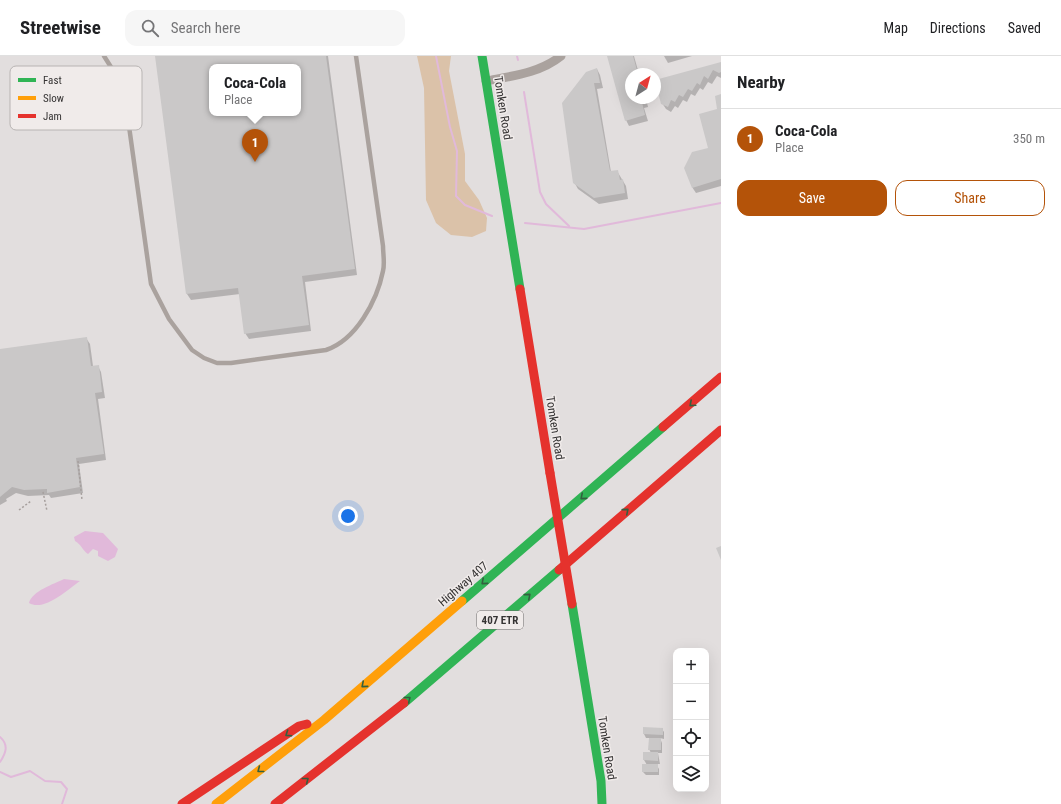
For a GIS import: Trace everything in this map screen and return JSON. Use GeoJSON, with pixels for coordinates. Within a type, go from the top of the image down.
{"type":"FeatureCollection","features":[{"type":"Feature","properties":{"kind":"main road","name":"Tomken Road"},"geometry":{"type":"LineString","coordinates":[[482,56],[601,781],[602,804]]}},
{"type":"Feature","properties":{"kind":"main road","name":"Highway 407"},"geometry":{"type":"LineString","coordinates":[[216,804],[324,720],[721,378]]}},
{"type":"Feature","properties":{"kind":"main road","name":"407 ETR"},"geometry":{"type":"LineString","coordinates":[[275,804],[414,694],[721,430]]}},
{"type":"Feature","properties":{"kind":"main road"},"geometry":{"type":"LineString","coordinates":[[182,804],[299,726],[324,720]]}},
{"type":"Feature","properties":{"kind":"street"},"geometry":{"type":"LineString","coordinates":[[486,81],[528,72],[547,65],[561,56]]}},
{"type":"Feature","properties":{"kind":"lane"},"geometry":{"type":"LineString","coordinates":[[104,56],[110,66]]}},
{"type":"Feature","properties":{"kind":"lane"},"geometry":{"type":"LineString","coordinates":[[130,130],[151,284],[169,319],[192,350],[204,358],[217,362],[231,363],[326,350],[336,347],[345,340],[369,308],[378,289],[384,263],[383,246],[356,56]]}},
{"type":"Feature","properties":{"kind":"path"},"geometry":{"type":"LineString","coordinates":[[78,460],[82,500]]}},
{"type":"Feature","properties":{"kind":"path"},"geometry":{"type":"LineString","coordinates":[[43,492],[47,511]]}},
{"type":"Feature","properties":{"kind":"path"},"geometry":{"type":"LineString","coordinates":[[19,510],[30,501]]}},
{"type":"Feature","properties":{"kind":"shaded area"},"geometry":{"type":"Polygon","coordinates":[[[417,56],[451,56],[449,71],[465,154],[465,181],[479,200],[487,218],[486,231],[472,237],[451,235],[436,223],[426,200],[424,88],[417,56]]]}},
{"type":"Feature","properties":{"kind":"shaded area"},"geometry":{"type":"Polygon","coordinates":[[[85,531],[103,533],[118,549],[115,557],[108,561],[98,556],[98,551],[93,549],[88,554],[75,541],[74,537],[85,531]]]}},
{"type":"Feature","properties":{"kind":"shaded area"},"geometry":{"type":"Polygon","coordinates":[[[64,579],[80,581],[55,599],[41,605],[29,603],[34,595],[39,591],[64,579]]]}},
{"type":"Feature","properties":{"kind":"building"},"geometry":{"type":"Polygon","coordinates":[[[155,56],[326,56],[355,269],[302,276],[309,325],[244,334],[238,288],[186,294],[155,56]]]}},
{"type":"Feature","properties":{"kind":"building"},"geometry":{"type":"Polygon","coordinates":[[[607,56],[633,56],[636,68],[625,68],[625,104],[642,104],[645,115],[625,121],[607,56]]]}},
{"type":"Feature","properties":{"kind":"building"},"geometry":{"type":"Polygon","coordinates":[[[721,62],[721,72],[719,73],[713,70],[708,79],[704,76],[700,85],[697,83],[692,91],[688,89],[683,97],[679,95],[675,102],[671,100],[668,107],[661,104],[661,78],[721,62]]]}},
{"type":"Feature","properties":{"kind":"building"},"geometry":{"type":"Polygon","coordinates":[[[597,68],[600,83],[594,83],[610,171],[618,170],[620,180],[623,179],[625,193],[594,198],[573,183],[562,103],[586,72],[597,68]]]}},
{"type":"Feature","properties":{"kind":"building"},"geometry":{"type":"Polygon","coordinates":[[[721,94],[721,179],[692,188],[684,168],[692,152],[708,148],[699,114],[717,109],[715,96],[721,94]]]}},
{"type":"Feature","properties":{"kind":"building"},"geometry":{"type":"Polygon","coordinates":[[[87,337],[91,366],[99,365],[102,392],[95,393],[104,454],[76,458],[80,487],[47,493],[47,489],[24,490],[12,487],[0,497],[0,349],[87,337]]]}},
{"type":"Feature","properties":{"kind":"building"},"geometry":{"type":"Polygon","coordinates":[[[721,546],[721,560],[716,548],[721,546]]]}},
{"type":"Feature","properties":{"kind":"building"},"geometry":{"type":"Polygon","coordinates":[[[643,727],[663,728],[663,735],[643,734],[643,727]]]}},
{"type":"Feature","properties":{"kind":"building"},"geometry":{"type":"Polygon","coordinates":[[[649,738],[661,738],[661,750],[648,750],[649,738]]]}},
{"type":"Feature","properties":{"kind":"building"},"geometry":{"type":"Polygon","coordinates":[[[643,752],[658,752],[658,761],[643,760],[643,752]]]}},
{"type":"Feature","properties":{"kind":"building"},"geometry":{"type":"Polygon","coordinates":[[[642,764],[658,764],[658,772],[642,772],[642,764]]]}},
{"type":"Feature","properties":{"kind":"waterway"},"geometry":{"type":"LineString","coordinates":[[436,56],[450,127],[457,151],[456,196],[465,205],[492,216]]}},
{"type":"Feature","properties":{"kind":"waterway"},"geometry":{"type":"LineString","coordinates":[[517,56],[518,60]]}},
{"type":"Feature","properties":{"kind":"waterway"},"geometry":{"type":"LineString","coordinates":[[524,92],[540,192],[546,204],[569,226]]}},
{"type":"Feature","properties":{"kind":"waterway"},"geometry":{"type":"LineString","coordinates":[[525,223],[584,229],[721,203]]}},
{"type":"Feature","properties":{"kind":"waterway"},"geometry":{"type":"LineString","coordinates":[[0,737],[6,746],[4,755],[0,762]]}},
{"type":"Feature","properties":{"kind":"waterway"},"geometry":{"type":"LineString","coordinates":[[0,772],[11,777],[30,771],[45,781],[61,782],[67,789],[62,804]]}},
{"type":"Feature","properties":{"kind":"traffic: fast"},"geometry":{"type":"LineString","coordinates":[[482,56],[520,289]]}},
{"type":"Feature","properties":{"kind":"traffic: fast"},"geometry":{"type":"LineString","coordinates":[[462,601],[663,427]]}},
{"type":"Feature","properties":{"kind":"traffic: fast"},"geometry":{"type":"LineString","coordinates":[[404,703],[559,570]]}},
{"type":"Feature","properties":{"kind":"traffic: fast"},"geometry":{"type":"LineString","coordinates":[[572,604],[601,781],[602,804]]}},
{"type":"Feature","properties":{"kind":"traffic: slow"},"geometry":{"type":"LineString","coordinates":[[216,804],[324,720],[462,601]]}},
{"type":"Feature","properties":{"kind":"traffic: jam"},"geometry":{"type":"LineString","coordinates":[[520,289],[550,473]]}},
{"type":"Feature","properties":{"kind":"traffic: jam"},"geometry":{"type":"LineString","coordinates":[[663,427],[721,377]]}},
{"type":"Feature","properties":{"kind":"traffic: jam"},"geometry":{"type":"LineString","coordinates":[[559,570],[721,430]]}},
{"type":"Feature","properties":{"kind":"traffic: jam"},"geometry":{"type":"LineString","coordinates":[[550,473],[572,604]]}},
{"type":"Feature","properties":{"kind":"traffic: jam"},"geometry":{"type":"LineString","coordinates":[[275,804],[404,703]]}},
{"type":"Feature","properties":{"kind":"traffic: jam"},"geometry":{"type":"LineString","coordinates":[[182,804],[299,726],[307,724]]}},
{"type":"Feature","properties":{"kind":"place","name":"Coca-Cola"},"geometry":{"type":"Point","coordinates":[255,162]}}]}
